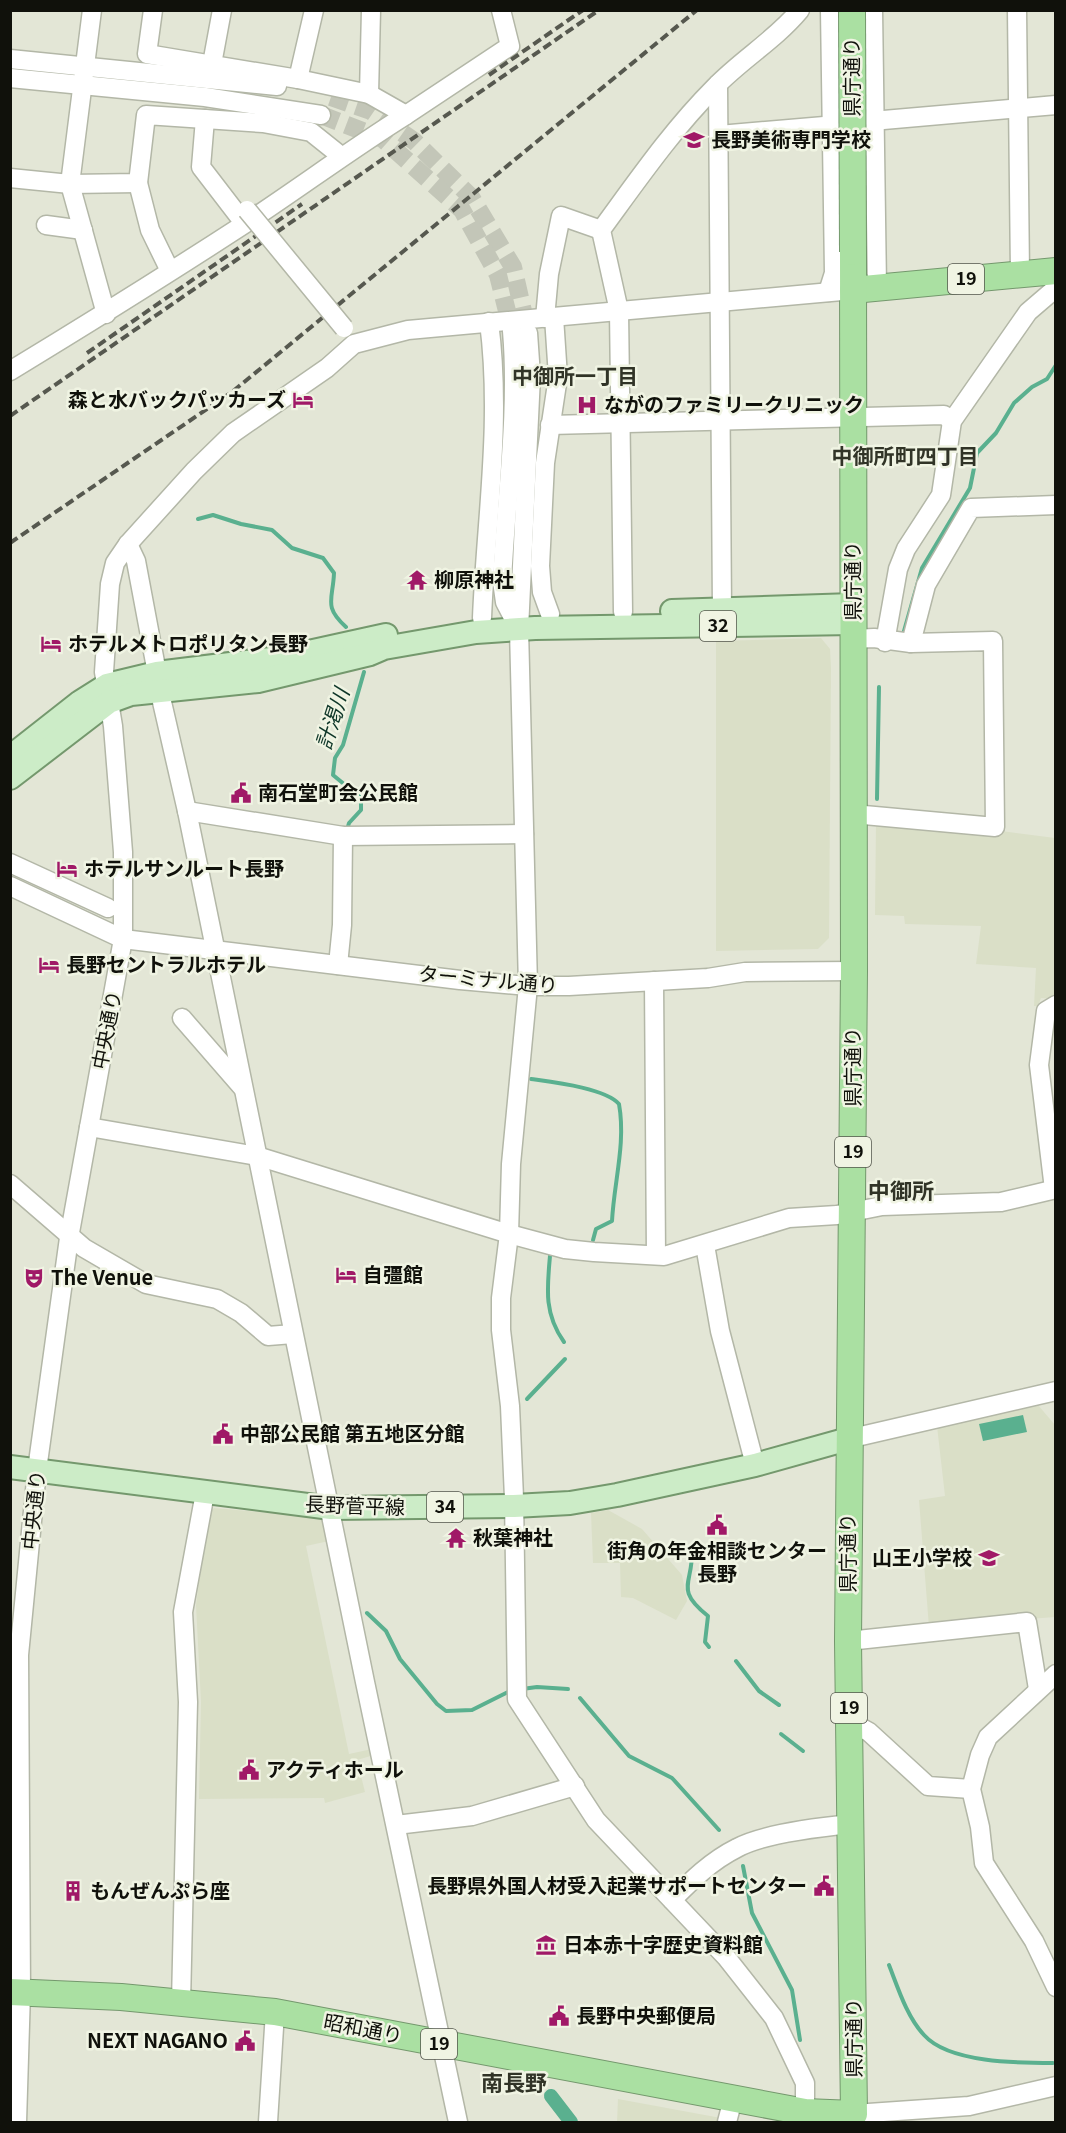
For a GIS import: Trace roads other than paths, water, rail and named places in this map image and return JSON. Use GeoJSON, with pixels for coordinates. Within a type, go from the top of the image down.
{"type":"FeatureCollection","features":[{"type":"Feature","properties":{"kind":"highway","name":"県庁通り"},"geometry":{"type":"LineString","coordinates":[[852,10],[853,252],[865,288],[854,416],[853,1212],[848,1439],[854,2119]]}},
{"type":"Feature","properties":{"kind":"highway","name":"19"},"geometry":{"type":"LineString","coordinates":[[865,288],[1056,271]]}},
{"type":"Feature","properties":{"kind":"highway","name":"昭和通り"},"geometry":{"type":"LineString","coordinates":[[16,1992],[275,2012],[441,2044],[730,2111],[805,2112],[854,2119]]}},
{"type":"Feature","properties":{"kind":"main road","name":"32"},"geometry":{"type":"LineString","coordinates":[[160,681],[258,681],[370,654],[384,648],[476,632],[516,620],[550,614],[722,610],[853,622]]}},
{"type":"Feature","properties":{"kind":"main road","name":"32"},"geometry":{"type":"LineString","coordinates":[[10,757],[80,702],[108,694],[131,694],[160,681],[433,625],[482,618],[853,622]]}},
{"type":"Feature","properties":{"kind":"main road","name":"32"},"geometry":{"type":"LineString","coordinates":[[10,778],[108,694]]}},
{"type":"Feature","properties":{"kind":"main road","name":"長野菅平線"},"geometry":{"type":"LineString","coordinates":[[37,1470],[331,1508],[514,1506],[570,1503],[597,1498],[756,1465],[848,1439]]}},
{"type":"Feature","properties":{"kind":"main road","name":"34"},"geometry":{"type":"LineString","coordinates":[[10,1467],[37,1470]]}},
{"type":"Feature","properties":{"kind":"street"},"geometry":{"type":"LineString","coordinates":[[92,10],[70,184],[106,314]]}},
{"type":"Feature","properties":{"kind":"street"},"geometry":{"type":"LineString","coordinates":[[153,10],[147,54],[298,79],[369,94],[406,115]]}},
{"type":"Feature","properties":{"kind":"street"},"geometry":{"type":"LineString","coordinates":[[212,64],[222,10]]}},
{"type":"Feature","properties":{"kind":"street"},"geometry":{"type":"LineString","coordinates":[[298,79],[314,10]]}},
{"type":"Feature","properties":{"kind":"street"},"geometry":{"type":"LineString","coordinates":[[369,94],[371,10]]}},
{"type":"Feature","properties":{"kind":"street"},"geometry":{"type":"LineString","coordinates":[[10,371],[106,314],[246,217],[406,115],[510,45],[501,10]]}},
{"type":"Feature","properties":{"kind":"street"},"geometry":{"type":"LineString","coordinates":[[623,612],[619,311],[601,230],[692,111],[718,84],[782,32],[800,10]]}},
{"type":"Feature","properties":{"kind":"street"},"geometry":{"type":"LineString","coordinates":[[828,292],[834,273],[834,126],[830,10]]}},
{"type":"Feature","properties":{"kind":"street"},"geometry":{"type":"LineString","coordinates":[[865,288],[873,121],[873,10]]}},
{"type":"Feature","properties":{"kind":"street"},"geometry":{"type":"LineString","coordinates":[[1017,10],[1020,274]]}},
{"type":"Feature","properties":{"kind":"street"},"geometry":{"type":"LineString","coordinates":[[10,59],[84,77],[321,115]]}},
{"type":"Feature","properties":{"kind":"street"},"geometry":{"type":"LineString","coordinates":[[10,78],[84,77],[280,86],[331,97]]}},
{"type":"Feature","properties":{"kind":"street"},"geometry":{"type":"LineString","coordinates":[[718,84],[722,610]]}},
{"type":"Feature","properties":{"kind":"street"},"geometry":{"type":"LineString","coordinates":[[873,121],[1056,105]]}},
{"type":"Feature","properties":{"kind":"street"},"geometry":{"type":"LineString","coordinates":[[170,271],[150,230],[138,183],[146,115],[263,123],[311,132],[340,156]]}},
{"type":"Feature","properties":{"kind":"street"},"geometry":{"type":"LineString","coordinates":[[205,119],[201,167],[216,178],[246,217],[344,328]]}},
{"type":"Feature","properties":{"kind":"street"},"geometry":{"type":"LineString","coordinates":[[719,135],[834,126]]}},
{"type":"Feature","properties":{"kind":"street"},"geometry":{"type":"LineString","coordinates":[[10,178],[70,184],[138,183]]}},
{"type":"Feature","properties":{"kind":"street"},"geometry":{"type":"LineString","coordinates":[[550,614],[542,592],[540,566],[545,463],[558,377],[550,317],[549,274],[561,216],[601,230]]}},
{"type":"Feature","properties":{"kind":"street"},"geometry":{"type":"LineString","coordinates":[[46,225],[84,230]]}},
{"type":"Feature","properties":{"kind":"street","name":"中央通り"},"geometry":{"type":"LineString","coordinates":[[17,2122],[15,1769],[19,1655],[37,1470],[69,1238],[123,939],[123,852],[104,642],[110,584],[115,563],[128,544],[194,471],[233,434],[327,368],[354,344],[408,330],[865,288]]}},
{"type":"Feature","properties":{"kind":"street"},"geometry":{"type":"LineString","coordinates":[[885,642],[898,569],[906,549],[941,495],[952,421],[1028,312],[1056,288]]}},
{"type":"Feature","properties":{"kind":"street"},"geometry":{"type":"LineString","coordinates":[[482,618],[483,573],[494,455],[495,374],[489,322]]}},
{"type":"Feature","properties":{"kind":"street"},"geometry":{"type":"LineString","coordinates":[[520,332],[531,376],[516,620],[528,986],[511,1164],[509,1234],[501,1298],[501,1330],[510,1406],[514,1506],[517,1699],[596,1820],[726,1957],[774,2018],[805,2084],[805,2112]]}},
{"type":"Feature","properties":{"kind":"street"},"geometry":{"type":"LineString","coordinates":[[550,425],[944,415],[952,421]]}},
{"type":"Feature","properties":{"kind":"street"},"geometry":{"type":"LineString","coordinates":[[911,643],[926,585],[971,508],[1056,505]]}},
{"type":"Feature","properties":{"kind":"street"},"geometry":{"type":"LineString","coordinates":[[128,544],[136,561],[160,681],[162,702],[187,812],[293,1334],[458,2122]]}},
{"type":"Feature","properties":{"kind":"street"},"geometry":{"type":"LineString","coordinates":[[853,622],[874,638],[885,642],[993,641],[995,827],[853,814]]}},
{"type":"Feature","properties":{"kind":"street"},"geometry":{"type":"LineString","coordinates":[[187,812],[343,836],[524,834]]}},
{"type":"Feature","properties":{"kind":"street"},"geometry":{"type":"LineString","coordinates":[[338,965],[342,925],[343,836]]}},
{"type":"Feature","properties":{"kind":"street"},"geometry":{"type":"LineString","coordinates":[[10,863],[108,908]]}},
{"type":"Feature","properties":{"kind":"street","name":"ターミナル通り"},"geometry":{"type":"LineString","coordinates":[[10,886],[123,939],[528,986],[708,978],[745,972],[854,971]]}},
{"type":"Feature","properties":{"kind":"street"},"geometry":{"type":"LineString","coordinates":[[654,981],[656,1255]]}},
{"type":"Feature","properties":{"kind":"street"},"geometry":{"type":"LineString","coordinates":[[89,1127],[257,1156],[509,1234],[565,1249],[656,1255],[676,1254],[789,1218],[853,1212],[882,1206],[1001,1202],[1055,1189],[1049,1098],[1039,1065],[1046,1011],[1056,1005]]}},
{"type":"Feature","properties":{"kind":"street"},"geometry":{"type":"LineString","coordinates":[[182,1018],[243,1088]]}},
{"type":"Feature","properties":{"kind":"street"},"geometry":{"type":"LineString","coordinates":[[10,1184],[69,1238],[146,1284],[217,1299],[241,1313],[268,1336],[293,1334]]}},
{"type":"Feature","properties":{"kind":"street"},"geometry":{"type":"LineString","coordinates":[[705,1245],[720,1331],[756,1465]]}},
{"type":"Feature","properties":{"kind":"street"},"geometry":{"type":"LineString","coordinates":[[848,1439],[1056,1391]]}},
{"type":"Feature","properties":{"kind":"street"},"geometry":{"type":"LineString","coordinates":[[181,2003],[188,1702],[183,1612],[205,1493]]}},
{"type":"Feature","properties":{"kind":"street"},"geometry":{"type":"LineString","coordinates":[[848,1641],[1027,1622],[1038,1689]]}},
{"type":"Feature","properties":{"kind":"street"},"geometry":{"type":"LineString","coordinates":[[1056,1674],[988,1737],[980,1755],[971,1789],[980,1827],[984,1863],[1034,1941],[1056,1987]]}},
{"type":"Feature","properties":{"kind":"street"},"geometry":{"type":"LineString","coordinates":[[849,1721],[869,1732],[928,1786],[971,1789]]}},
{"type":"Feature","properties":{"kind":"street"},"geometry":{"type":"LineString","coordinates":[[396,1825],[472,1816],[575,1786]]}},
{"type":"Feature","properties":{"kind":"street"},"geometry":{"type":"LineString","coordinates":[[672,1900],[701,1870],[739,1846],[812,1828],[850,1824]]}},
{"type":"Feature","properties":{"kind":"street"},"geometry":{"type":"LineString","coordinates":[[268,2122],[275,2012]]}},
{"type":"Feature","properties":{"kind":"street"},"geometry":{"type":"LineString","coordinates":[[854,2119],[969,2106],[1056,2086]]}},
{"type":"Feature","properties":{"kind":"waterway"},"geometry":{"type":"LineString","coordinates":[[904,631],[922,568],[970,488],[977,453],[996,433],[1014,403],[1032,387],[1047,379],[1056,365]]}},
{"type":"Feature","properties":{"kind":"waterway","name":"計渇川"},"geometry":{"type":"LineString","coordinates":[[198,519],[213,515],[241,524],[272,530],[292,548],[323,558],[334,573],[332,608],[334,614],[346,627]]}},
{"type":"Feature","properties":{"kind":"waterway","name":"計渇川"},"geometry":{"type":"LineString","coordinates":[[347,830],[349,823],[361,810],[361,798],[333,775],[335,758],[343,745],[364,672]]}},
{"type":"Feature","properties":{"kind":"waterway"},"geometry":{"type":"LineString","coordinates":[[877,799],[879,687]]}},
{"type":"Feature","properties":{"kind":"waterway"},"geometry":{"type":"LineString","coordinates":[[531,1079],[591,1090],[612,1098],[619,1104],[621,1133],[612,1221],[596,1229],[593,1240]]}},
{"type":"Feature","properties":{"kind":"waterway"},"geometry":{"type":"LineString","coordinates":[[550,1256],[548,1301],[553,1321],[564,1342]]}},
{"type":"Feature","properties":{"kind":"waterway"},"geometry":{"type":"LineString","coordinates":[[527,1399],[565,1359]]}},
{"type":"Feature","properties":{"kind":"waterway"},"geometry":{"type":"LineString","coordinates":[[692,1551],[688,1592],[691,1599],[708,1616],[705,1642],[709,1647]]}},
{"type":"Feature","properties":{"kind":"waterway"},"geometry":{"type":"LineString","coordinates":[[367,1613],[386,1631],[400,1659],[437,1704],[446,1711],[472,1710],[508,1692]]}},
{"type":"Feature","properties":{"kind":"waterway"},"geometry":{"type":"LineString","coordinates":[[736,1661],[759,1691],[779,1705]]}},
{"type":"Feature","properties":{"kind":"waterway"},"geometry":{"type":"LineString","coordinates":[[522,1689],[537,1687],[568,1689]]}},
{"type":"Feature","properties":{"kind":"waterway"},"geometry":{"type":"LineString","coordinates":[[580,1698],[629,1756],[672,1778],[719,1830]]}},
{"type":"Feature","properties":{"kind":"waterway"},"geometry":{"type":"LineString","coordinates":[[781,1734],[803,1751]]}},
{"type":"Feature","properties":{"kind":"waterway"},"geometry":{"type":"LineString","coordinates":[[743,1866],[752,1913],[792,1990],[800,2040]]}},
{"type":"Feature","properties":{"kind":"waterway"},"geometry":{"type":"LineString","coordinates":[[889,1965],[903,2002],[913,2020],[924,2035],[935,2044],[950,2051],[985,2060],[1053,2063]]}},
{"type":"Feature","properties":{"kind":"waterway"},"geometry":{"type":"LineString","coordinates":[[551,2096],[571,2122]]}},
{"type":"Feature","properties":{"kind":"tunnel"},"geometry":{"type":"LineString","coordinates":[[331,97],[371,111],[414,141],[471,197],[513,267],[528,333]]}},
{"type":"Feature","properties":{"kind":"tunnel"},"geometry":{"type":"LineString","coordinates":[[321,115],[383,139],[462,210],[498,275],[512,331]]}},
{"type":"Feature","properties":{"kind":"railway"},"geometry":{"type":"LineString","coordinates":[[489,75],[583,10]]}},
{"type":"Feature","properties":{"kind":"railway"},"geometry":{"type":"LineString","coordinates":[[10,416],[599,10]]}},
{"type":"Feature","properties":{"kind":"railway"},"geometry":{"type":"LineString","coordinates":[[10,543],[232,392],[697,10]]}},
{"type":"Feature","properties":{"kind":"railway"},"geometry":{"type":"LineString","coordinates":[[87,353],[302,204]]}},
{"type":"Feature","properties":{"kind":"place","name":"長野美術専門学校"},"geometry":{"type":"Point","coordinates":[694,140]}},
{"type":"Feature","properties":{"kind":"place","name":"森と水バックパッカーズ"},"geometry":{"type":"Point","coordinates":[303,400]}},
{"type":"Feature","properties":{"kind":"place","name":"ながのファミリークリニック"},"geometry":{"type":"Point","coordinates":[587,405]}},
{"type":"Feature","properties":{"kind":"place","name":"柳原神社"},"geometry":{"type":"Point","coordinates":[417,580]}},
{"type":"Feature","properties":{"kind":"place","name":"ホテルメトロポリタン長野"},"geometry":{"type":"Point","coordinates":[51,644]}},
{"type":"Feature","properties":{"kind":"place","name":"南石堂町会公民館"},"geometry":{"type":"Point","coordinates":[241,793]}},
{"type":"Feature","properties":{"kind":"place","name":"ホテルサンルート長野"},"geometry":{"type":"Point","coordinates":[67,869]}},
{"type":"Feature","properties":{"kind":"place","name":"長野セントラルホテル"},"geometry":{"type":"Point","coordinates":[49,965]}},
{"type":"Feature","properties":{"kind":"place","name":"自彊館"},"geometry":{"type":"Point","coordinates":[346,1275]}},
{"type":"Feature","properties":{"kind":"place","name":"The Venue"},"geometry":{"type":"Point","coordinates":[34,1278]}},
{"type":"Feature","properties":{"kind":"place","name":"中部公民館 第五地区分館"},"geometry":{"type":"Point","coordinates":[223,1434]}},
{"type":"Feature","properties":{"kind":"place","name":"街角の年金相談センター 長野"},"geometry":{"type":"Point","coordinates":[717,1525]}},
{"type":"Feature","properties":{"kind":"place","name":"秋葉神社"},"geometry":{"type":"Point","coordinates":[456,1538]}},
{"type":"Feature","properties":{"kind":"place","name":"山王小学校"},"geometry":{"type":"Point","coordinates":[989,1558]}},
{"type":"Feature","properties":{"kind":"place","name":"アクティホール"},"geometry":{"type":"Point","coordinates":[249,1770]}},
{"type":"Feature","properties":{"kind":"place","name":"長野県外国人材受入起業サポートセンター"},"geometry":{"type":"Point","coordinates":[824,1886]}},
{"type":"Feature","properties":{"kind":"place","name":"もんぜんぷら座"},"geometry":{"type":"Point","coordinates":[73,1891]}},
{"type":"Feature","properties":{"kind":"place","name":"日本赤十字歴史資料館"},"geometry":{"type":"Point","coordinates":[546,1945]}},
{"type":"Feature","properties":{"kind":"place","name":"長野中央郵便局"},"geometry":{"type":"Point","coordinates":[559,2016]}},
{"type":"Feature","properties":{"kind":"place","name":"NEXT NAGANO"},"geometry":{"type":"Point","coordinates":[245,2041]}},
{"type":"Feature","properties":{"kind":"district","name":"中御所一丁目"},"geometry":{"type":"Point","coordinates":[575,377]}},
{"type":"Feature","properties":{"kind":"district","name":"中御所町四丁目"},"geometry":{"type":"Point","coordinates":[905,457]}},
{"type":"Feature","properties":{"kind":"district","name":"中御所"},"geometry":{"type":"Point","coordinates":[901,1191]}},
{"type":"Feature","properties":{"kind":"district","name":"南長野"},"geometry":{"type":"Point","coordinates":[514,2083]}}]}
